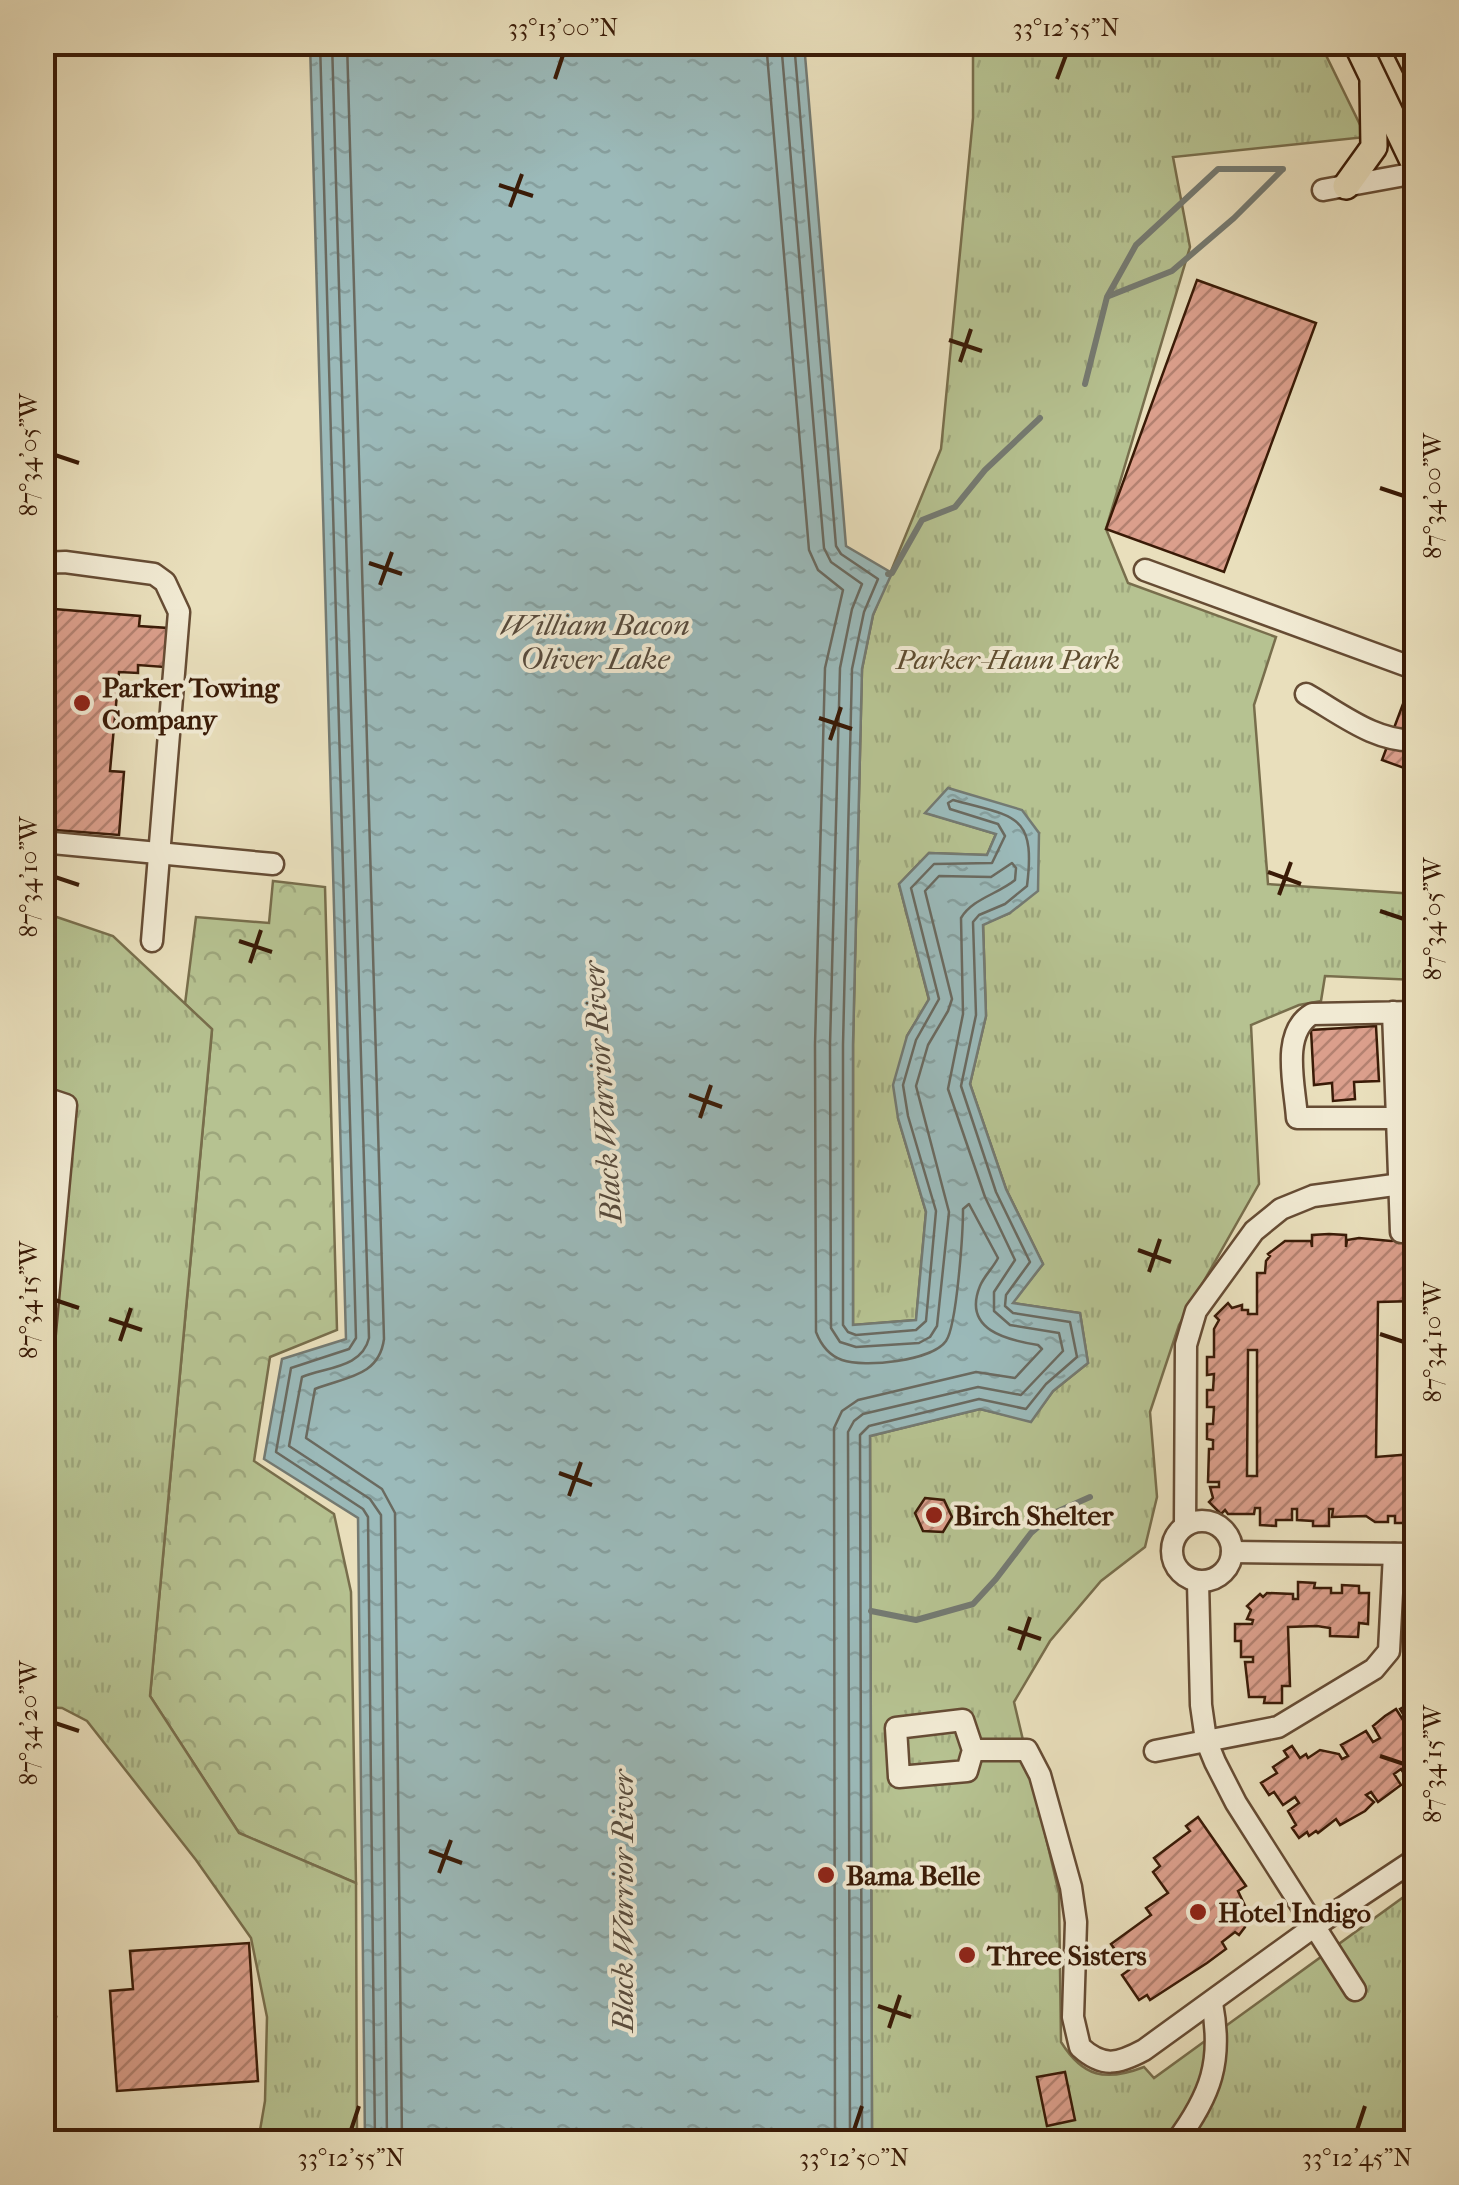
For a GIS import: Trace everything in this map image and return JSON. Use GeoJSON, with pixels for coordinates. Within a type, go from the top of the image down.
{"type":"FeatureCollection","features":[{"type":"Feature","properties":{"kind":"main road"},"geometry":{"type":"LineString","coordinates":[[1356,42],[1416,170]]}},
{"type":"Feature","properties":{"kind":"main road"},"geometry":{"type":"LineString","coordinates":[[1403,43],[1416,57]]}},
{"type":"Feature","properties":{"kind":"main road"},"geometry":{"type":"LineString","coordinates":[[1403,43],[1416,68]]}},
{"type":"Feature","properties":{"kind":"main road"},"geometry":{"type":"LineString","coordinates":[[1334,188],[1374,147],[1373,72]]}},
{"type":"Feature","properties":{"kind":"street"},"geometry":{"type":"LineString","coordinates":[[1334,188],[1416,170]]}},
{"type":"Feature","properties":{"kind":"street"},"geometry":{"type":"LineString","coordinates":[[42,564],[65,562],[145,570],[165,582],[179,612],[152,941]]}},
{"type":"Feature","properties":{"kind":"street"},"geometry":{"type":"LineString","coordinates":[[1146,570],[1416,670]]}},
{"type":"Feature","properties":{"kind":"street"},"geometry":{"type":"LineString","coordinates":[[1306,694],[1379,735],[1416,740]]}},
{"type":"Feature","properties":{"kind":"street"},"geometry":{"type":"LineString","coordinates":[[42,842],[273,864]]}},
{"type":"Feature","properties":{"kind":"street"},"geometry":{"type":"LineString","coordinates":[[1393,1012],[1397,1118],[1409,1183],[1402,1232]]}},
{"type":"Feature","properties":{"kind":"street"},"geometry":{"type":"LineString","coordinates":[[1397,1118],[1297,1118],[1292,1036],[1301,1021],[1312,1014],[1416,1012]]}},
{"type":"Feature","properties":{"kind":"street"},"geometry":{"type":"LineString","coordinates":[[42,1097],[66,1104],[42,1362]]}},
{"type":"Feature","properties":{"kind":"street"},"geometry":{"type":"LineString","coordinates":[[1185,1526],[1186,1346],[1196,1311],[1254,1231],[1281,1208],[1313,1196],[1409,1183]]}},
{"type":"Feature","properties":{"kind":"street"},"geometry":{"type":"LineString","coordinates":[[1198,1521],[1218,1525],[1226,1532],[1232,1552],[1225,1571],[1217,1578],[1198,1582],[1181,1574],[1172,1557],[1174,1538],[1185,1526],[1198,1521]]}},
{"type":"Feature","properties":{"kind":"street"},"geometry":{"type":"LineString","coordinates":[[1232,1552],[1416,1554]]}},
{"type":"Feature","properties":{"kind":"street"},"geometry":{"type":"LineString","coordinates":[[1155,1751],[1278,1728],[1374,1669],[1389,1651],[1394,1554]]}},
{"type":"Feature","properties":{"kind":"street"},"geometry":{"type":"LineString","coordinates":[[1198,1582],[1201,1705],[1206,1740],[1236,1803],[1356,1990]]}},
{"type":"Feature","properties":{"kind":"street"},"geometry":{"type":"LineString","coordinates":[[973,1750],[1027,1750],[1040,1776],[1067,1869],[1076,1922],[1073,2017],[1080,2047],[1092,2058],[1112,2064],[1144,2050],[1314,1926],[1416,1858]]}},
{"type":"Feature","properties":{"kind":"street"},"geometry":{"type":"LineString","coordinates":[[1176,2142],[1207,2093],[1214,2073],[1219,2038],[1212,2003]]}},
{"type":"Feature","properties":{"kind":"green space","name":"Parker-Haun Park"},"geometry":{"type":"Polygon","coordinates":[[[973,43],[1320,43],[1366,137],[1173,157],[1190,247],[1106,529],[1128,583],[1276,637],[1254,705],[1268,884],[1416,894],[1416,980],[1325,976],[1321,1001],[1299,1005],[1251,1025],[1259,1184],[1179,1325],[1150,1412],[1157,1497],[1145,1547],[1101,1581],[1050,1641],[1014,1702],[1059,1893],[1061,2042],[1069,2054],[1096,2073],[1118,2074],[1144,2067],[1154,2078],[1416,1888],[1416,2142],[872,2142],[870,1436],[980,1409],[1031,1421],[1053,1391],[1088,1363],[1080,1313],[1012,1303],[1043,1264],[1006,1189],[970,1084],[986,1016],[983,924],[1010,913],[1039,833],[949,788],[926,813],[996,834],[987,855],[929,853],[899,884],[929,1000],[907,1036],[898,1118],[926,1212],[916,1320],[853,1325],[853,1045],[862,669],[873,615],[941,449],[973,118],[973,43]]]}},
{"type":"Feature","properties":{"kind":"green space"},"geometry":{"type":"Polygon","coordinates":[[[273,881],[325,887],[337,1330],[270,1357],[254,1461],[334,1514],[351,1592],[356,1883],[239,1833],[150,1696],[212,1030],[185,1004],[196,917],[269,923],[273,881]]]}},
{"type":"Feature","properties":{"kind":"green space"},"geometry":{"type":"Polygon","coordinates":[[[42,912],[113,936],[212,1029],[150,1696],[239,1833],[356,1883],[357,2142],[258,2142],[265,2101],[267,2017],[251,1938],[196,1860],[87,1721],[62,1708],[43,1707],[42,912]]]}},
{"type":"Feature","properties":{"kind":"water","name":"William Bacon Oliver Lake"},"geometry":{"type":"Polygon","coordinates":[[[310,43],[804,43],[846,546],[892,573],[873,615],[862,669],[853,1045],[853,1325],[916,1320],[926,1212],[898,1118],[893,1085],[907,1036],[929,999],[899,884],[929,853],[987,855],[996,834],[925,813],[948,788],[1022,810],[1039,833],[1038,891],[1010,913],[983,925],[986,1016],[970,1084],[1006,1189],[1043,1264],[1013,1303],[1080,1313],[1088,1363],[1053,1391],[1031,1422],[980,1409],[870,1436],[872,2142],[365,2142],[358,1518],[264,1459],[282,1359],[346,1339],[310,43]]]}},
{"type":"Feature","properties":{"kind":"building"},"geometry":{"type":"Polygon","coordinates":[[[1197,280],[1316,323],[1224,572],[1106,529],[1197,280]]]}},
{"type":"Feature","properties":{"kind":"building","name":"Parker Towing Company"},"geometry":{"type":"Polygon","coordinates":[[[54,609],[140,616],[139,626],[168,628],[164,667],[138,665],[138,673],[119,672],[110,771],[124,772],[119,835],[42,829],[42,732],[54,609]]]}},
{"type":"Feature","properties":{"kind":"building"},"geometry":{"type":"Polygon","coordinates":[[[1409,688],[1416,691],[1416,733],[1404,768],[1382,760],[1409,688]]]}},
{"type":"Feature","properties":{"kind":"building"},"geometry":{"type":"Polygon","coordinates":[[[1376,1026],[1379,1081],[1354,1082],[1355,1099],[1333,1101],[1332,1083],[1314,1085],[1311,1030],[1376,1026]]]}},
{"type":"Feature","properties":{"kind":"building"},"geometry":{"type":"Polygon","coordinates":[[[1312,1235],[1346,1235],[1346,1247],[1347,1240],[1359,1238],[1416,1238],[1416,1301],[1378,1302],[1376,1457],[1414,1454],[1416,1516],[1410,1516],[1410,1523],[1395,1523],[1395,1516],[1388,1516],[1388,1522],[1375,1522],[1366,1516],[1332,1517],[1333,1509],[1329,1509],[1329,1526],[1313,1526],[1313,1521],[1297,1520],[1297,1509],[1292,1509],[1292,1520],[1276,1520],[1276,1526],[1260,1525],[1260,1508],[1255,1508],[1254,1514],[1228,1514],[1225,1510],[1221,1514],[1209,1502],[1213,1498],[1210,1487],[1219,1487],[1219,1482],[1208,1482],[1213,1440],[1207,1439],[1207,1424],[1213,1424],[1214,1407],[1207,1407],[1207,1390],[1213,1390],[1214,1374],[1207,1375],[1207,1357],[1214,1357],[1214,1329],[1219,1320],[1215,1316],[1228,1303],[1232,1308],[1242,1305],[1248,1314],[1257,1314],[1257,1273],[1265,1273],[1268,1254],[1285,1241],[1311,1241],[1312,1247],[1312,1235]],[[1248,1350],[1247,1476],[1257,1476],[1257,1350],[1248,1350]]]}},
{"type":"Feature","properties":{"kind":"building","name":"Birch Shelter"},"geometry":{"type":"Polygon","coordinates":[[[925,1498],[944,1500],[952,1517],[943,1532],[923,1531],[915,1513],[925,1498]]]}},
{"type":"Feature","properties":{"kind":"building"},"geometry":{"type":"Polygon","coordinates":[[[1298,1582],[1315,1583],[1314,1588],[1331,1588],[1331,1593],[1342,1593],[1342,1585],[1359,1586],[1359,1593],[1369,1593],[1368,1624],[1359,1623],[1358,1637],[1330,1636],[1330,1628],[1317,1626],[1288,1627],[1290,1686],[1282,1686],[1282,1703],[1264,1703],[1265,1697],[1249,1697],[1245,1662],[1253,1662],[1253,1657],[1241,1657],[1241,1641],[1235,1641],[1235,1624],[1252,1624],[1253,1620],[1247,1619],[1251,1610],[1247,1606],[1260,1594],[1293,1594],[1293,1599],[1298,1599],[1298,1582]]]}},
{"type":"Feature","properties":{"kind":"building"},"geometry":{"type":"Polygon","coordinates":[[[1416,1691],[1416,1776],[1409,1781],[1401,1769],[1394,1774],[1401,1785],[1378,1802],[1371,1792],[1366,1795],[1374,1802],[1365,1811],[1340,1825],[1336,1819],[1318,1833],[1309,1836],[1307,1832],[1299,1838],[1288,1811],[1299,1803],[1295,1797],[1283,1805],[1261,1783],[1277,1773],[1273,1767],[1288,1757],[1284,1751],[1292,1746],[1300,1758],[1320,1750],[1339,1754],[1342,1759],[1348,1756],[1341,1745],[1366,1731],[1373,1742],[1380,1738],[1373,1726],[1385,1716],[1396,1709],[1403,1720],[1409,1716],[1405,1717],[1400,1709],[1409,1704],[1405,1698],[1416,1691]]]}},
{"type":"Feature","properties":{"kind":"building","name":"Hotel Indigo"},"geometry":{"type":"Polygon","coordinates":[[[1198,1817],[1246,1886],[1238,1891],[1246,1908],[1245,1927],[1239,1935],[1235,1932],[1222,1942],[1226,1949],[1207,1963],[1150,2000],[1147,1995],[1139,2000],[1122,1975],[1129,1970],[1111,1944],[1151,1915],[1146,1908],[1168,1893],[1153,1872],[1160,1866],[1154,1858],[1190,1831],[1186,1826],[1198,1817]]]}},
{"type":"Feature","properties":{"kind":"building"},"geometry":{"type":"Polygon","coordinates":[[[249,1943],[258,2081],[117,2091],[110,1991],[133,1989],[130,1951],[249,1943]]]}},
{"type":"Feature","properties":{"kind":"building"},"geometry":{"type":"Polygon","coordinates":[[[42,2016],[56,2017],[50,2060],[42,2059],[42,2016]]]}},
{"type":"Feature","properties":{"kind":"building"},"geometry":{"type":"Polygon","coordinates":[[[1065,2072],[1075,2120],[1047,2126],[1037,2077],[1065,2072]]]}},
{"type":"Feature","properties":{"kind":"waterway"},"geometry":{"type":"LineString","coordinates":[[1085,384],[1107,297],[1136,245],[1218,169],[1283,169]]}},
{"type":"Feature","properties":{"kind":"waterway"},"geometry":{"type":"LineString","coordinates":[[1109,296],[1172,271],[1282,170]]}},
{"type":"Feature","properties":{"kind":"waterway"},"geometry":{"type":"LineString","coordinates":[[888,574],[922,520],[955,507],[985,470],[1040,418]]}},
{"type":"Feature","properties":{"kind":"waterway"},"geometry":{"type":"LineString","coordinates":[[871,1611],[916,1620],[973,1604],[1031,1533],[1054,1513],[1090,1497]]}},
{"type":"Feature","properties":{"kind":"place","name":"Parker Towing Company"},"geometry":{"type":"Point","coordinates":[82,703]}},
{"type":"Feature","properties":{"kind":"place","name":"Birch Shelter"},"geometry":{"type":"Point","coordinates":[934,1515]}},
{"type":"Feature","properties":{"kind":"place","name":"Bama Belle"},"geometry":{"type":"Point","coordinates":[826,1875]}},
{"type":"Feature","properties":{"kind":"place","name":"Hotel Indigo"},"geometry":{"type":"Point","coordinates":[1198,1912]}},
{"type":"Feature","properties":{"kind":"place","name":"Three Sisters"},"geometry":{"type":"Point","coordinates":[967,1955]}},
{"type":"Feature","properties":{"kind":"water label","name":"Black Warrior River"},"geometry":{"type":"Point","coordinates":[603,1092]}},
{"type":"Feature","properties":{"kind":"water label","name":"Black Warrior River"},"geometry":{"type":"Point","coordinates":[623,1901]}}]}
